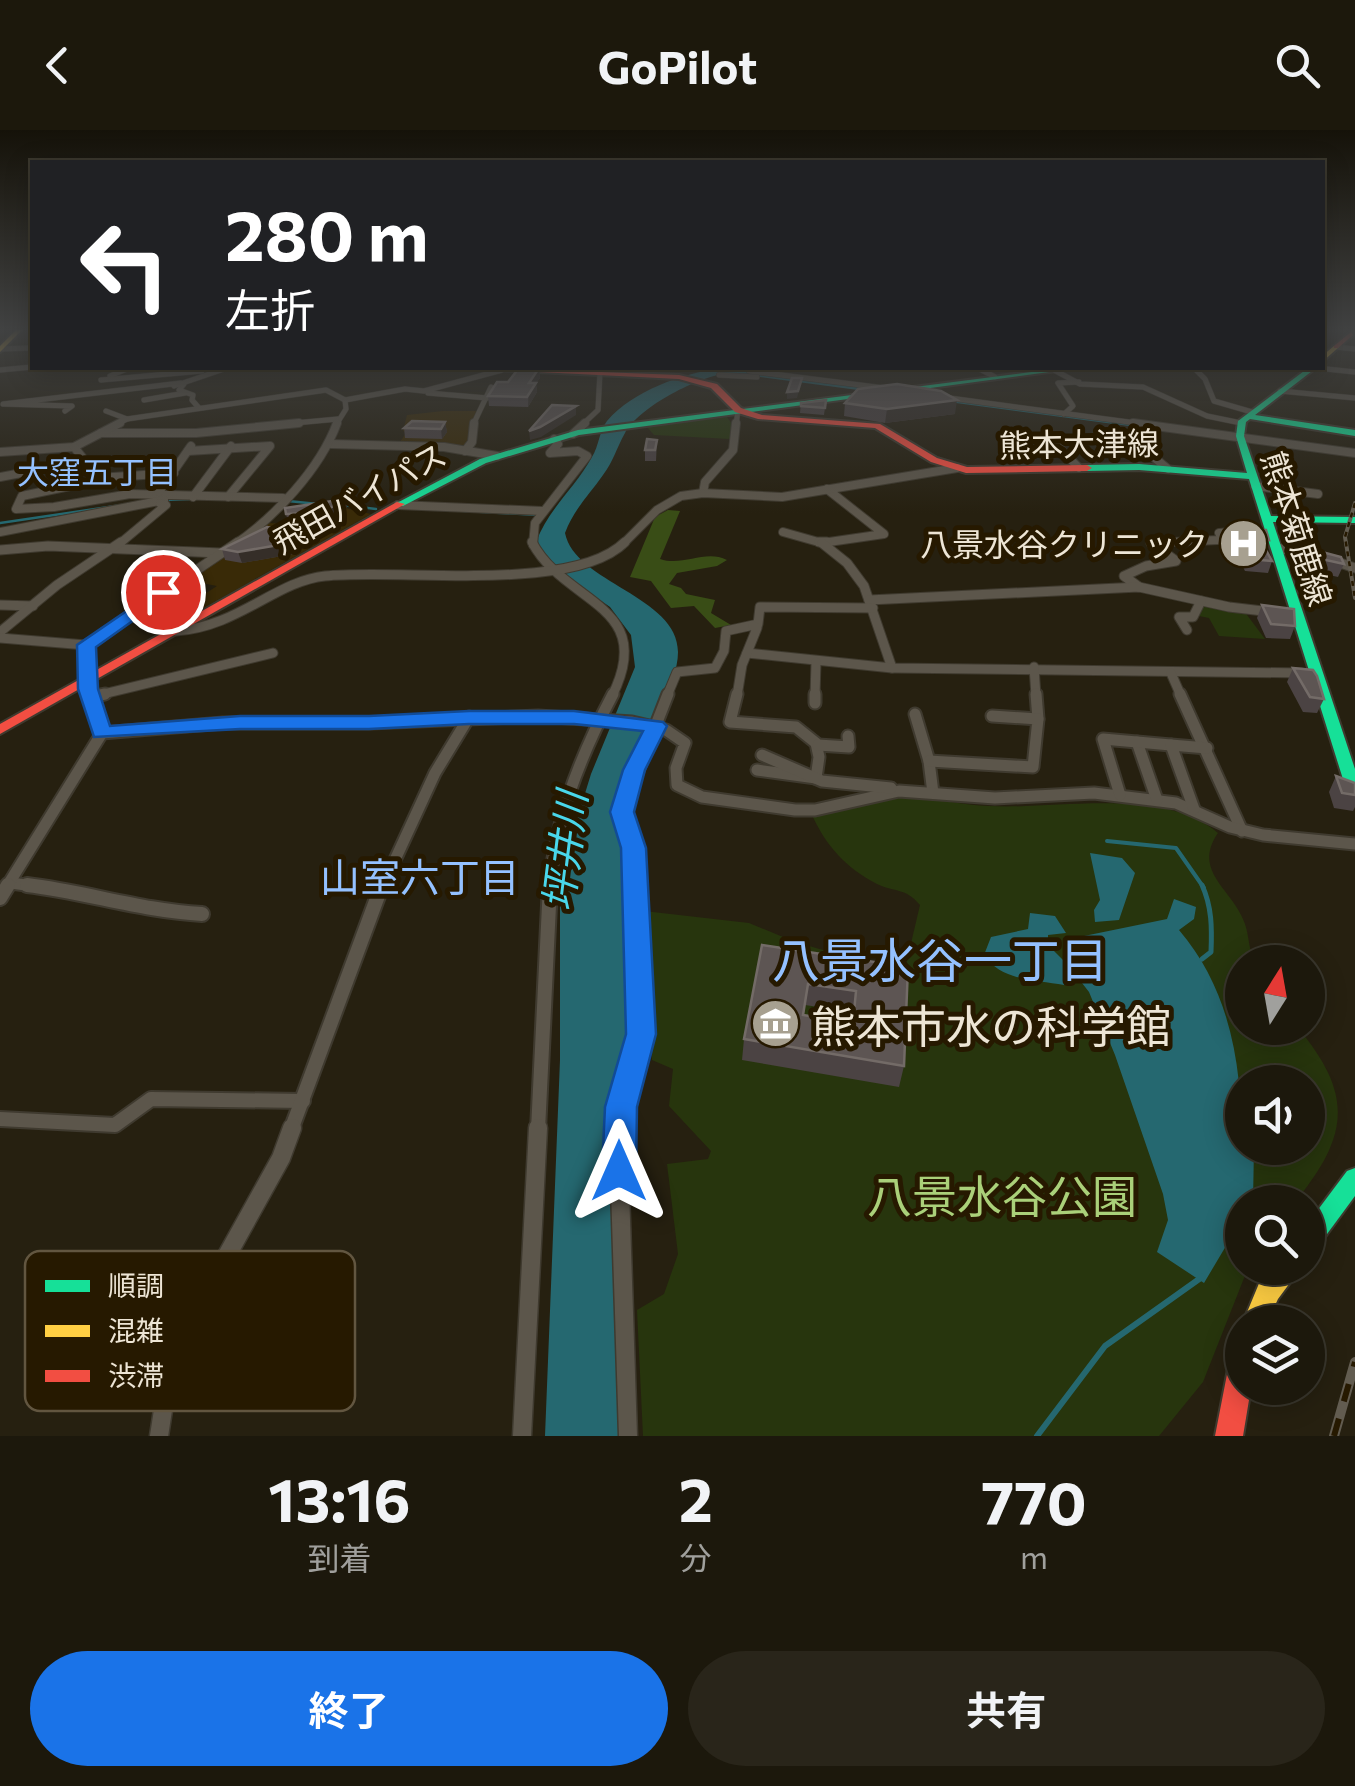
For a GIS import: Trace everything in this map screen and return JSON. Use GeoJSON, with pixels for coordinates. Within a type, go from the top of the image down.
{"type":"FeatureCollection","features":[{"type":"Feature","properties":{"kind":"main road"},"geometry":{"type":"LineString","coordinates":[[719,391],[738,410]]}},
{"type":"Feature","properties":{"kind":"main road","name":"飛田バイパス"},"geometry":{"type":"LineString","coordinates":[[0,730],[90,689],[176,632],[398,505],[498,456],[592,430],[888,391]]}},
{"type":"Feature","properties":{"kind":"main road","name":"熊本菊鹿線"},"geometry":{"type":"LineString","coordinates":[[1280,391],[1243,430],[1254,481],[1355,792]]}},
{"type":"Feature","properties":{"kind":"main road","name":"熊本大津線"},"geometry":{"type":"LineString","coordinates":[[738,410],[761,416],[877,426],[934,460],[957,468],[991,472],[1168,469],[1254,481]]}},
{"type":"Feature","properties":{"kind":"main road"},"geometry":{"type":"LineString","coordinates":[[1243,430],[1355,433]]}},
{"type":"Feature","properties":{"kind":"main road"},"geometry":{"type":"LineString","coordinates":[[1271,534],[1355,520]]}},
{"type":"Feature","properties":{"kind":"main road"},"geometry":{"type":"LineString","coordinates":[[1325,1218],[1355,1178]]}},
{"type":"Feature","properties":{"kind":"main road"},"geometry":{"type":"LineString","coordinates":[[1229,1436],[1235,1405]]}},
{"type":"Feature","properties":{"kind":"street"},"geometry":{"type":"LineString","coordinates":[[65,411],[72,406],[3,404],[105,391]]}},
{"type":"Feature","properties":{"kind":"street"},"geometry":{"type":"LineString","coordinates":[[0,452],[74,447],[127,419],[319,391]]}},
{"type":"Feature","properties":{"kind":"street"},"geometry":{"type":"LineString","coordinates":[[328,391],[345,400],[394,391]]}},
{"type":"Feature","properties":{"kind":"street"},"geometry":{"type":"LineString","coordinates":[[417,391],[487,398]]}},
{"type":"Feature","properties":{"kind":"street"},"geometry":{"type":"LineString","coordinates":[[465,451],[472,442],[472,428],[489,391]]}},
{"type":"Feature","properties":{"kind":"street"},"geometry":{"type":"LineString","coordinates":[[574,434],[598,410],[599,391]]}},
{"type":"Feature","properties":{"kind":"street"},"geometry":{"type":"LineString","coordinates":[[857,391],[922,398]]}},
{"type":"Feature","properties":{"kind":"street"},"geometry":{"type":"LineString","coordinates":[[902,391],[1064,414],[1243,430],[1355,453]]}},
{"type":"Feature","properties":{"kind":"street"},"geometry":{"type":"LineString","coordinates":[[1063,391],[1073,406],[1064,414]]}},
{"type":"Feature","properties":{"kind":"street"},"geometry":{"type":"LineString","coordinates":[[1151,391],[1243,430]]}},
{"type":"Feature","properties":{"kind":"street"},"geometry":{"type":"LineString","coordinates":[[1210,391],[1214,401],[1243,430]]}},
{"type":"Feature","properties":{"kind":"street"},"geometry":{"type":"LineString","coordinates":[[1280,391],[1355,398]]}},
{"type":"Feature","properties":{"kind":"street"},"geometry":{"type":"LineString","coordinates":[[144,400],[186,392],[194,395],[192,400],[199,408]]}},
{"type":"Feature","properties":{"kind":"street"},"geometry":{"type":"LineString","coordinates":[[213,396],[222,404]]}},
{"type":"Feature","properties":{"kind":"street"},"geometry":{"type":"LineString","coordinates":[[0,635],[86,645],[221,554],[256,530],[331,444],[338,419],[346,409],[345,400]]}},
{"type":"Feature","properties":{"kind":"street"},"geometry":{"type":"LineString","coordinates":[[931,400],[1148,430],[1243,430]]}},
{"type":"Feature","properties":{"kind":"street"},"geometry":{"type":"LineString","coordinates":[[106,410],[127,419]]}},
{"type":"Feature","properties":{"kind":"street"},"geometry":{"type":"LineString","coordinates":[[702,493],[706,482],[733,450],[738,410]]}},
{"type":"Feature","properties":{"kind":"street"},"geometry":{"type":"LineString","coordinates":[[97,433],[196,433],[338,419]]}},
{"type":"Feature","properties":{"kind":"street"},"geometry":{"type":"LineString","coordinates":[[1148,430],[1134,441],[1168,469]]}},
{"type":"Feature","properties":{"kind":"street"},"geometry":{"type":"LineString","coordinates":[[162,498],[196,433]]}},
{"type":"Feature","properties":{"kind":"street"},"geometry":{"type":"LineString","coordinates":[[522,1436],[551,864],[570,797],[623,669],[623,636],[607,611],[557,571],[532,542],[535,523],[587,456],[578,451],[550,453],[558,444],[554,439]]}},
{"type":"Feature","properties":{"kind":"street"},"geometry":{"type":"LineString","coordinates":[[331,444],[498,456]]}},
{"type":"Feature","properties":{"kind":"street"},"geometry":{"type":"LineString","coordinates":[[192,496],[231,446]]}},
{"type":"Feature","properties":{"kind":"street"},"geometry":{"type":"LineString","coordinates":[[188,451],[270,446],[228,496]]}},
{"type":"Feature","properties":{"kind":"street"},"geometry":{"type":"LineString","coordinates":[[0,477],[74,463],[82,457],[74,447]]}},
{"type":"Feature","properties":{"kind":"street"},"geometry":{"type":"LineString","coordinates":[[1058,447],[1079,468]]}},
{"type":"Feature","properties":{"kind":"street"},"geometry":{"type":"LineString","coordinates":[[176,632],[194,632],[247,613],[305,580],[322,576],[557,571],[614,553],[673,500],[702,493],[771,498],[957,468]]}},
{"type":"Feature","properties":{"kind":"street"},"geometry":{"type":"LineString","coordinates":[[174,474],[113,477],[22,496],[16,509],[114,494],[283,498]]}},
{"type":"Feature","properties":{"kind":"street"},"geometry":{"type":"LineString","coordinates":[[7,487],[12,476]]}},
{"type":"Feature","properties":{"kind":"street"},"geometry":{"type":"LineString","coordinates":[[1254,481],[1318,494]]}},
{"type":"Feature","properties":{"kind":"street"},"geometry":{"type":"LineString","coordinates":[[822,543],[886,532],[827,489]]}},
{"type":"Feature","properties":{"kind":"street"},"geometry":{"type":"LineString","coordinates":[[0,532],[108,514],[162,498]]}},
{"type":"Feature","properties":{"kind":"street"},"geometry":{"type":"LineString","coordinates":[[0,635],[57,586],[110,551],[166,505],[162,498]]}},
{"type":"Feature","properties":{"kind":"street"},"geometry":{"type":"LineString","coordinates":[[398,505],[431,504],[473,512],[543,511]]}},
{"type":"Feature","properties":{"kind":"street"},"geometry":{"type":"LineString","coordinates":[[783,532],[822,543],[848,564],[871,604],[892,668]]}},
{"type":"Feature","properties":{"kind":"street"},"geometry":{"type":"LineString","coordinates":[[1139,587],[1124,576],[1146,566],[1176,562],[1151,543],[1218,540],[1222,538],[1219,532],[1271,534],[1355,568]]}},
{"type":"Feature","properties":{"kind":"street"},"geometry":{"type":"LineString","coordinates":[[0,550],[48,546],[221,554]]}},
{"type":"Feature","properties":{"kind":"street"},"geometry":{"type":"LineString","coordinates":[[628,1436],[617,1133],[641,1034],[634,848],[622,812],[651,725],[678,672],[714,668],[724,650],[726,631],[759,622],[760,607],[1139,587],[1201,601],[1297,614]]}},
{"type":"Feature","properties":{"kind":"street"},"geometry":{"type":"LineString","coordinates":[[1187,630],[1179,617],[1193,616],[1201,601]]}},
{"type":"Feature","properties":{"kind":"street"},"geometry":{"type":"LineString","coordinates":[[0,604],[33,606]]}},
{"type":"Feature","properties":{"kind":"street"},"geometry":{"type":"LineString","coordinates":[[753,626],[757,628],[730,722],[802,727],[818,745],[816,778]]}},
{"type":"Feature","properties":{"kind":"street"},"geometry":{"type":"LineString","coordinates":[[0,898],[102,733],[90,689],[86,645]]}},
{"type":"Feature","properties":{"kind":"street"},"geometry":{"type":"LineString","coordinates":[[90,689],[273,653]]}},
{"type":"Feature","properties":{"kind":"street"},"geometry":{"type":"LineString","coordinates":[[748,653],[892,668],[1316,673]]}},
{"type":"Feature","properties":{"kind":"street"},"geometry":{"type":"LineString","coordinates":[[815,703],[816,662]]}},
{"type":"Feature","properties":{"kind":"street"},"geometry":{"type":"LineString","coordinates":[[929,761],[1033,767],[1038,719],[1034,667]]}},
{"type":"Feature","properties":{"kind":"street"},"geometry":{"type":"LineString","coordinates":[[1172,673],[1242,831]]}},
{"type":"Feature","properties":{"kind":"street"},"geometry":{"type":"LineString","coordinates":[[915,714],[929,761],[933,792]]}},
{"type":"Feature","properties":{"kind":"street"},"geometry":{"type":"LineString","coordinates":[[992,716],[1038,719]]}},
{"type":"Feature","properties":{"kind":"street"},"geometry":{"type":"LineString","coordinates":[[229,1251],[273,1172],[303,1101],[394,854],[469,717]]}},
{"type":"Feature","properties":{"kind":"street"},"geometry":{"type":"LineString","coordinates":[[102,733],[226,723],[369,723],[469,717],[604,720],[651,725],[679,734],[686,743],[675,778],[686,792],[702,798],[815,810],[900,791]]}},
{"type":"Feature","properties":{"kind":"street"},"geometry":{"type":"LineString","coordinates":[[818,745],[849,748],[848,736]]}},
{"type":"Feature","properties":{"kind":"street"},"geometry":{"type":"LineString","coordinates":[[1120,796],[1104,740],[1206,748]]}},
{"type":"Feature","properties":{"kind":"street"},"geometry":{"type":"LineString","coordinates":[[1138,742],[1157,800]]}},
{"type":"Feature","properties":{"kind":"street"},"geometry":{"type":"LineString","coordinates":[[1171,745],[1194,809]]}},
{"type":"Feature","properties":{"kind":"street"},"geometry":{"type":"LineString","coordinates":[[762,755],[816,778]]}},
{"type":"Feature","properties":{"kind":"street"},"geometry":{"type":"LineString","coordinates":[[757,770],[900,791],[978,797],[1120,796],[1157,800],[1194,809],[1242,831],[1355,844]]}},
{"type":"Feature","properties":{"kind":"street"},"geometry":{"type":"LineString","coordinates":[[11,883],[84,892],[168,912],[202,914]]}},
{"type":"Feature","properties":{"kind":"street"},"geometry":{"type":"LineString","coordinates":[[0,1119],[116,1125],[151,1099],[303,1101]]}},
{"type":"Feature","properties":{"kind":"street"},"geometry":{"type":"LineString","coordinates":[[159,1436],[163,1411]]}},
{"type":"Feature","properties":{"kind":"shaded area"},"geometry":{"type":"Polygon","coordinates":[[[476,411],[466,448],[397,446],[407,432],[403,431],[407,415],[476,411]]]}},
{"type":"Feature","properties":{"kind":"shaded area"},"geometry":{"type":"Polygon","coordinates":[[[337,506],[371,514],[196,612],[180,610],[217,586],[186,580],[269,523],[296,525],[304,511],[337,506]]]}},
{"type":"Feature","properties":{"kind":"green space"},"geometry":{"type":"Polygon","coordinates":[[[727,417],[732,424],[730,439],[654,435],[647,427],[727,417]]]}},
{"type":"Feature","properties":{"kind":"green space"},"geometry":{"type":"Polygon","coordinates":[[[668,510],[680,511],[660,559],[677,561],[710,556],[727,560],[717,566],[677,573],[669,584],[686,594],[715,600],[711,613],[731,625],[715,628],[694,606],[671,608],[651,581],[630,577],[655,517],[668,510]]]}},
{"type":"Feature","properties":{"kind":"green space"},"geometry":{"type":"Polygon","coordinates":[[[1202,604],[1244,611],[1265,639],[1219,636],[1209,618],[1199,616],[1202,604]]]}},
{"type":"Feature","properties":{"kind":"green space","name":"八景水谷公園"},"geometry":{"type":"Polygon","coordinates":[[[911,796],[989,806],[1139,805],[1195,819],[1218,833],[1209,859],[1212,870],[1240,912],[1249,945],[1225,945],[1225,1045],[1311,1045],[1324,1065],[1225,1065],[1225,1165],[1321,1165],[1308,1185],[1225,1185],[1225,1285],[1241,1285],[1233,1305],[1225,1305],[1225,1326],[1203,1382],[1159,1436],[643,1436],[637,1310],[664,1294],[678,1254],[667,1164],[708,1159],[711,1151],[669,1106],[673,1069],[652,1060],[644,911],[749,923],[795,942],[904,973],[920,905],[910,895],[877,884],[855,870],[823,836],[811,813],[911,796]]]}},
{"type":"Feature","properties":{"kind":"green space","name":"八景水谷公園"},"geometry":{"type":"Polygon","coordinates":[[[1325,1067],[1336,1095],[1338,1115],[1326,1156],[1325,1067]]]}},
{"type":"Feature","properties":{"kind":"water"},"geometry":{"type":"Polygon","coordinates":[[[648,391],[679,391],[632,423],[565,533],[573,550],[587,565],[662,617],[674,633],[678,652],[666,695],[630,767],[616,819],[626,834],[635,1042],[613,1113],[612,1133],[619,1436],[545,1436],[560,1060],[560,892],[570,842],[591,774],[635,667],[631,635],[610,607],[561,573],[536,542],[592,457],[604,425],[631,400],[648,391]]]}},
{"type":"Feature","properties":{"kind":"water"},"geometry":{"type":"Polygon","coordinates":[[[865,391],[889,391],[1355,456],[865,391]]]}},
{"type":"Feature","properties":{"kind":"water"},"geometry":{"type":"Polygon","coordinates":[[[1090,853],[1122,858],[1135,873],[1119,920],[1095,922],[1094,910],[1100,900],[1090,853]]]}},
{"type":"Feature","properties":{"kind":"water"},"geometry":{"type":"Polygon","coordinates":[[[1174,899],[1196,907],[1194,919],[1179,930],[1211,979],[1225,1016],[1225,1045],[1233,1045],[1237,1065],[1225,1065],[1225,1165],[1254,1165],[1253,1185],[1225,1185],[1225,1248],[1204,1283],[1157,1252],[1168,1220],[1163,1194],[1115,1055],[1089,992],[1075,974],[1074,961],[1084,936],[1167,919],[1174,899]]]}},
{"type":"Feature","properties":{"kind":"water"},"geometry":{"type":"Polygon","coordinates":[[[1030,913],[1055,916],[1066,933],[1048,935],[1048,945],[1064,961],[1064,985],[1009,975],[984,955],[991,937],[1028,929],[1030,913]]]}},
{"type":"Feature","properties":{"kind":"building"},"geometry":{"type":"Polygon","coordinates":[[[491,391],[531,391],[527,397],[488,396],[491,391]]]}},
{"type":"Feature","properties":{"kind":"building"},"geometry":{"type":"Polygon","coordinates":[[[856,391],[941,391],[957,400],[887,409],[845,403],[856,391]]]}},
{"type":"Feature","properties":{"kind":"building"},"geometry":{"type":"Polygon","coordinates":[[[826,400],[825,408],[801,406],[801,403],[826,400]]]}},
{"type":"Feature","properties":{"kind":"building"},"geometry":{"type":"Polygon","coordinates":[[[552,405],[576,406],[529,431],[552,405]]]}},
{"type":"Feature","properties":{"kind":"building"},"geometry":{"type":"Polygon","coordinates":[[[412,421],[445,422],[441,429],[404,428],[412,421]]]}},
{"type":"Feature","properties":{"kind":"building"},"geometry":{"type":"Polygon","coordinates":[[[647,439],[657,440],[655,450],[645,450],[647,439]]]}},
{"type":"Feature","properties":{"kind":"building"},"geometry":{"type":"Polygon","coordinates":[[[346,499],[321,513],[286,514],[285,508],[346,499]]]}},
{"type":"Feature","properties":{"kind":"building"},"geometry":{"type":"Polygon","coordinates":[[[267,527],[305,534],[290,543],[238,552],[222,549],[267,527]]]}},
{"type":"Feature","properties":{"kind":"building"},"geometry":{"type":"Polygon","coordinates":[[[1234,529],[1266,530],[1269,540],[1260,539],[1272,561],[1249,559],[1234,529]]]}},
{"type":"Feature","properties":{"kind":"building"},"geometry":{"type":"Polygon","coordinates":[[[1307,548],[1341,557],[1344,564],[1312,557],[1307,548]]]}},
{"type":"Feature","properties":{"kind":"building"},"geometry":{"type":"Polygon","coordinates":[[[1262,605],[1294,609],[1295,626],[1271,624],[1262,605]]]}},
{"type":"Feature","properties":{"kind":"building"},"geometry":{"type":"Polygon","coordinates":[[[1293,668],[1313,670],[1324,699],[1310,697],[1293,668]]]}},
{"type":"Feature","properties":{"kind":"building"},"geometry":{"type":"Polygon","coordinates":[[[1336,776],[1355,783],[1355,795],[1342,793],[1336,776]]]}},
{"type":"Feature","properties":{"kind":"building","name":"熊本市水の科学館"},"geometry":{"type":"Polygon","coordinates":[[[762,945],[908,967],[904,1066],[744,1039],[762,945]],[[808,984],[803,1015],[853,1023],[856,991],[808,984]]]}},
{"type":"Feature","properties":{"kind":"waterway"},"geometry":{"type":"LineString","coordinates":[[163,500],[193,499]]}},
{"type":"Feature","properties":{"kind":"waterway"},"geometry":{"type":"LineString","coordinates":[[288,501],[318,504]]}},
{"type":"Feature","properties":{"kind":"waterway"},"geometry":{"type":"LineString","coordinates":[[0,523],[129,504]]}},
{"type":"Feature","properties":{"kind":"waterway"},"geometry":{"type":"LineString","coordinates":[[343,505],[376,509]]}},
{"type":"Feature","properties":{"kind":"waterway"},"geometry":{"type":"LineString","coordinates":[[448,510],[539,515]]}},
{"type":"Feature","properties":{"kind":"waterway"},"geometry":{"type":"LineString","coordinates":[[1107,841],[1176,848],[1202,885]]}},
{"type":"Feature","properties":{"kind":"waterway"},"geometry":{"type":"LineString","coordinates":[[1202,885],[1210,910],[1211,952],[1202,959]]}},
{"type":"Feature","properties":{"kind":"waterway"},"geometry":{"type":"LineString","coordinates":[[1037,1436],[1105,1346],[1202,1277]]}},
{"type":"Feature","properties":{"kind":"railway"},"geometry":{"type":"LineString","coordinates":[[1355,503],[1345,537],[1355,598]]}},
{"type":"Feature","properties":{"kind":"railway"},"geometry":{"type":"LineString","coordinates":[[1334,1436],[1355,1362]]}},
{"type":"Feature","properties":{"kind":"traffic: fast"},"geometry":{"type":"LineString","coordinates":[[400,504],[483,461],[578,433],[900,391]]}},
{"type":"Feature","properties":{"kind":"traffic: fast"},"geometry":{"type":"LineString","coordinates":[[1282,391],[1242,421],[1240,436],[1355,792]]}},
{"type":"Feature","properties":{"kind":"traffic: fast"},"geometry":{"type":"LineString","coordinates":[[1248,416],[1355,433]]}},
{"type":"Feature","properties":{"kind":"traffic: fast"},"geometry":{"type":"LineString","coordinates":[[1087,468],[1139,467],[1252,476]]}},
{"type":"Feature","properties":{"kind":"traffic: fast"},"geometry":{"type":"LineString","coordinates":[[1266,519],[1355,520]]}},
{"type":"Feature","properties":{"kind":"traffic: fast"},"geometry":{"type":"LineString","coordinates":[[1325,1218],[1355,1178]]}},
{"type":"Feature","properties":{"kind":"traffic: slow"},"geometry":{"type":"LineString","coordinates":[[1262,1305],[1273,1285]]}},
{"type":"Feature","properties":{"kind":"traffic: jam"},"geometry":{"type":"LineString","coordinates":[[719,391],[738,410]]}},
{"type":"Feature","properties":{"kind":"traffic: jam"},"geometry":{"type":"LineString","coordinates":[[738,410],[761,417],[877,426],[934,460],[966,470],[1087,468]]}},
{"type":"Feature","properties":{"kind":"traffic: jam"},"geometry":{"type":"LineString","coordinates":[[0,730],[400,504]]}},
{"type":"Feature","properties":{"kind":"traffic: jam"},"geometry":{"type":"LineString","coordinates":[[1229,1436],[1235,1405]]}},
{"type":"Feature","properties":{"kind":"place","name":"八景水谷クリニック"},"geometry":{"type":"Point","coordinates":[1243,543]}},
{"type":"Feature","properties":{"kind":"place","name":"熊本市水の科学館"},"geometry":{"type":"Point","coordinates":[776,1024]}},
{"type":"Feature","properties":{"kind":"district","name":"大窪五丁目"},"geometry":{"type":"Point","coordinates":[97,471]}},
{"type":"Feature","properties":{"kind":"district","name":"山室六丁目"},"geometry":{"type":"Point","coordinates":[420,875]}},
{"type":"Feature","properties":{"kind":"district","name":"八景水谷一丁目"},"geometry":{"type":"Point","coordinates":[940,958]}},
{"type":"Feature","properties":{"kind":"route"},"geometry":{"type":"LineString","coordinates":[[163,592],[86,645],[88,689],[102,733],[240,722],[369,723],[469,717],[600,719],[656,726],[634,770],[622,812],[634,848],[641,1044],[621,1107],[617,1133],[619,1171]]}},
{"type":"Feature","properties":{"kind":"water label","name":"坪井川"},"geometry":{"type":"Point","coordinates":[563,851]}}]}
